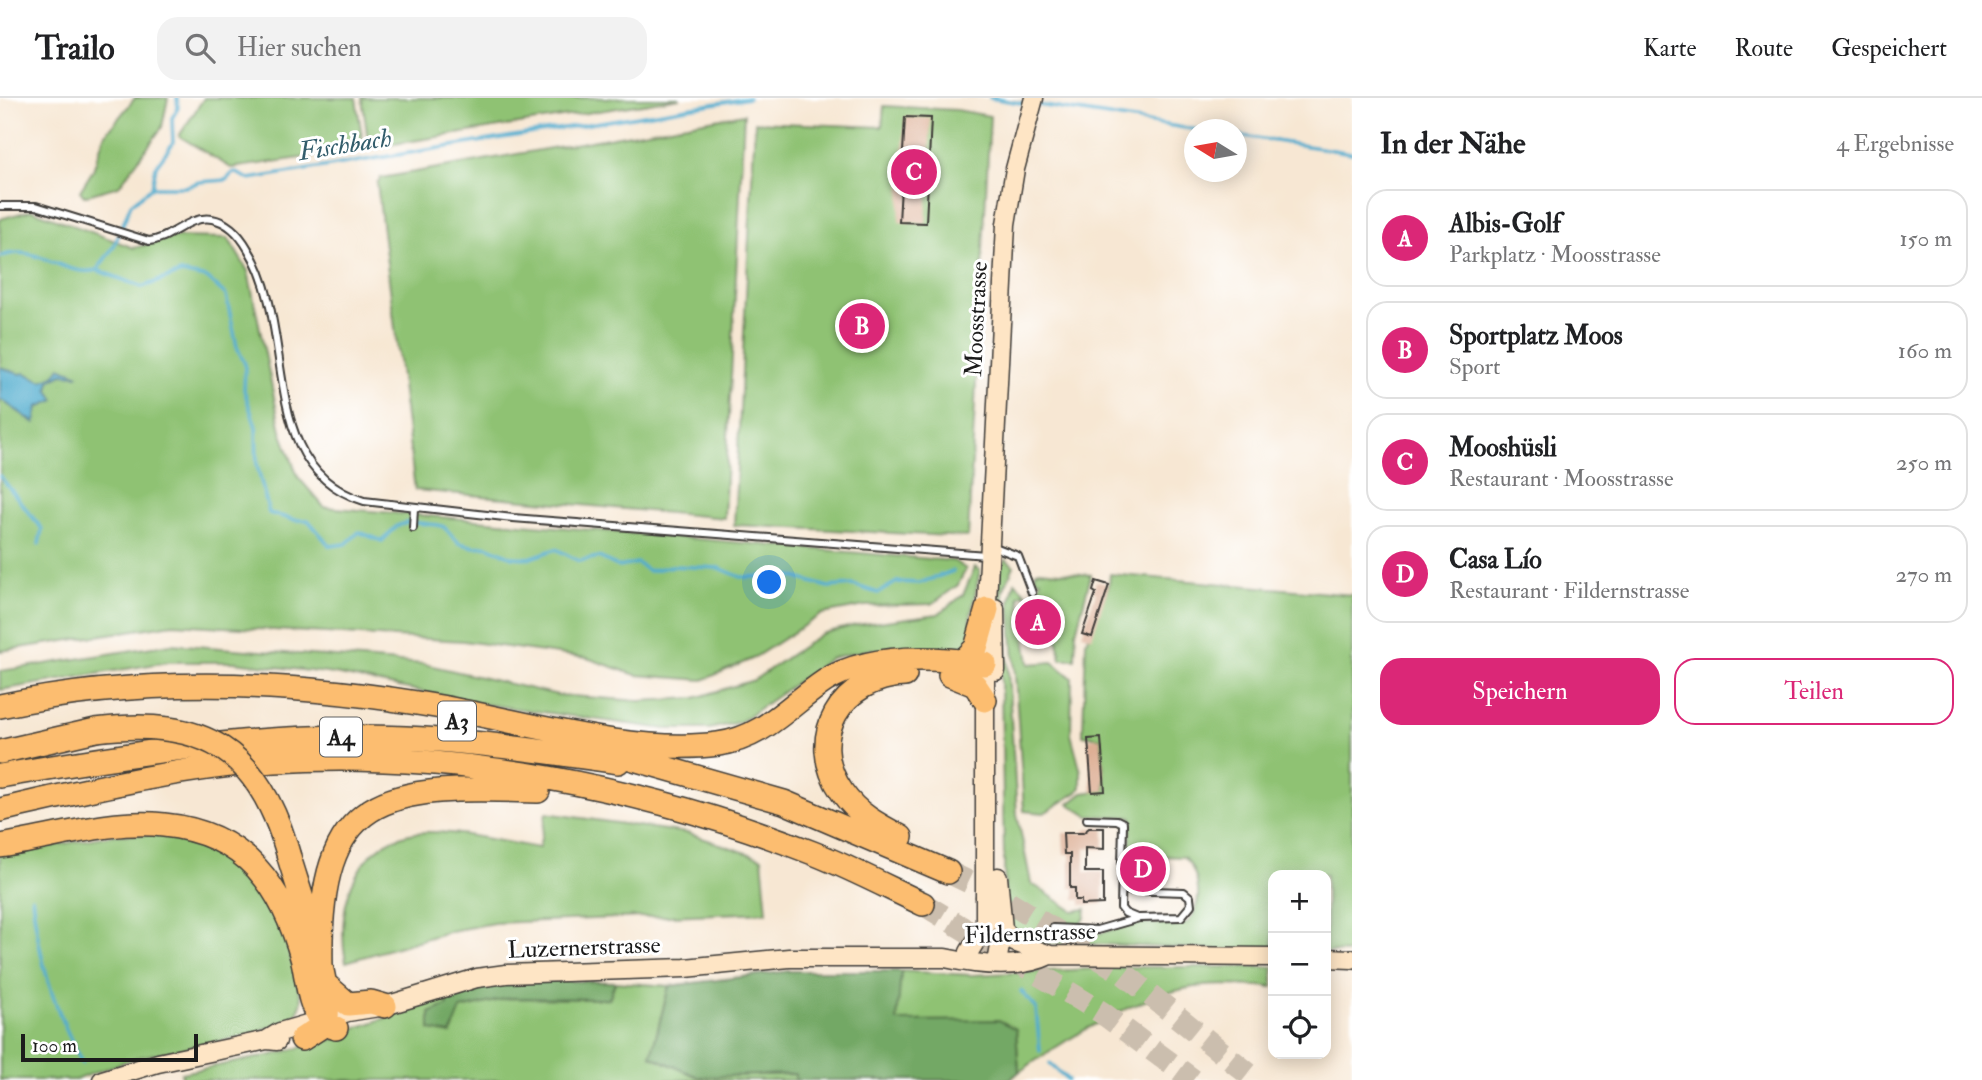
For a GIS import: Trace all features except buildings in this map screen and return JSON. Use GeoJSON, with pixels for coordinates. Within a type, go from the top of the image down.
{"type":"FeatureCollection","features":[{"type":"Feature","properties":{"kind":"highway"},"geometry":{"type":"LineString","coordinates":[[985,699],[975,685],[976,648],[987,609]]}},
{"type":"Feature","properties":{"kind":"highway"},"geometry":{"type":"LineString","coordinates":[[228,686],[326,689],[589,735],[660,744],[699,745],[740,739],[761,730],[827,680],[861,665],[897,661],[976,668]]}},
{"type":"Feature","properties":{"kind":"highway","name":"A4"},"geometry":{"type":"LineString","coordinates":[[0,776],[195,746],[284,738],[364,737],[487,744],[683,772],[826,817],[950,868],[869,819],[853,805],[832,773],[827,744],[830,727],[841,705],[868,681],[890,675],[976,668]]}},
{"type":"Feature","properties":{"kind":"highway","name":"A3"},"geometry":{"type":"LineString","coordinates":[[0,706],[109,687],[228,686],[329,698],[456,720],[614,752],[683,772]]}},
{"type":"Feature","properties":{"kind":"highway"},"geometry":{"type":"LineString","coordinates":[[0,752],[96,730],[141,726],[169,728],[204,738],[229,753],[251,772],[265,790],[289,857],[324,1006]]}},
{"type":"Feature","properties":{"kind":"highway","name":"A4"},"geometry":{"type":"LineString","coordinates":[[0,812],[61,796],[219,767],[326,759],[466,768],[572,784],[663,804],[805,850],[923,904]]}},
{"type":"Feature","properties":{"kind":"highway"},"geometry":{"type":"LineString","coordinates":[[324,1006],[321,905],[330,861],[346,832],[379,805],[413,794],[484,789],[547,791],[663,804]]}},
{"type":"Feature","properties":{"kind":"highway"},"geometry":{"type":"LineString","coordinates":[[0,846],[134,824],[166,825],[219,840],[258,869],[281,899],[324,1006]]}},
{"type":"Feature","properties":{"kind":"highway"},"geometry":{"type":"LineString","coordinates":[[296,1034],[303,1021],[324,1006],[370,1002],[385,1006]]}},
{"type":"Feature","properties":{"kind":"main road","name":"Moosstrasse"},"geometry":{"type":"LineString","coordinates":[[987,609],[992,553],[1002,272],[1015,169],[1032,105]]}},
{"type":"Feature","properties":{"kind":"main road","name":"Moosstrasse"},"geometry":{"type":"LineString","coordinates":[[992,553],[976,668],[1003,929],[996,956]]}},
{"type":"Feature","properties":{"kind":"main road","name":"Moosstrasse"},"geometry":{"type":"LineString","coordinates":[[969,952],[983,934],[987,895],[985,699],[976,668]]}},
{"type":"Feature","properties":{"kind":"main road","name":"Moosstrasse"},"geometry":{"type":"LineString","coordinates":[[987,895],[996,956]]}},
{"type":"Feature","properties":{"kind":"main road"},"geometry":{"type":"LineString","coordinates":[[1003,929],[1014,942],[1051,955]]}},
{"type":"Feature","properties":{"kind":"main road"},"geometry":{"type":"LineString","coordinates":[[945,958],[969,952],[996,956]]}},
{"type":"Feature","properties":{"kind":"main road","name":"Fildernstrasse"},"geometry":{"type":"LineString","coordinates":[[789,958],[945,958],[970,963],[996,956],[1268,957]]}},
{"type":"Feature","properties":{"kind":"main road","name":"Luzernerstrasse"},"geometry":{"type":"LineString","coordinates":[[324,1006],[385,1006],[477,978],[506,974],[685,968],[789,958]]}},
{"type":"Feature","properties":{"kind":"main road"},"geometry":{"type":"LineString","coordinates":[[1331,958],[1352,959]]}},
{"type":"Feature","properties":{"kind":"main road"},"geometry":{"type":"LineString","coordinates":[[102,1080],[158,1063],[296,1034]]}},
{"type":"Feature","properties":{"kind":"lane"},"geometry":{"type":"LineString","coordinates":[[0,206],[36,206],[137,238],[161,240],[184,225],[202,219],[222,222],[234,230],[258,265],[269,290],[291,427],[302,454],[326,482],[344,494],[364,501],[513,518],[1018,555],[1032,593]]}},
{"type":"Feature","properties":{"kind":"lane"},"geometry":{"type":"LineString","coordinates":[[413,528],[414,507]]}},
{"type":"Feature","properties":{"kind":"lane"},"geometry":{"type":"LineString","coordinates":[[1087,819],[1117,820],[1123,823],[1123,910],[1139,918]]}},
{"type":"Feature","properties":{"kind":"lane"},"geometry":{"type":"LineString","coordinates":[[1053,928],[1097,930],[1139,918],[1181,917],[1190,909],[1190,897],[1181,892],[1122,890]]}},
{"type":"Feature","properties":{"kind":"green space"},"geometry":{"type":"Polygon","coordinates":[[[135,98],[168,98],[162,127],[119,186],[84,196],[80,191],[93,170],[104,136],[135,98]]]}},
{"type":"Feature","properties":{"kind":"green space"},"geometry":{"type":"Polygon","coordinates":[[[204,98],[356,98],[364,149],[231,168],[179,136],[204,98]]]}},
{"type":"Feature","properties":{"kind":"green space"},"geometry":{"type":"Polygon","coordinates":[[[362,98],[680,98],[369,148],[362,98]]]}},
{"type":"Feature","properties":{"kind":"green space"},"geometry":{"type":"Polygon","coordinates":[[[884,106],[957,110],[990,116],[968,537],[734,525],[755,122],[882,127],[884,106]]]}},
{"type":"Feature","properties":{"kind":"green space"},"geometry":{"type":"Polygon","coordinates":[[[744,114],[724,518],[415,490],[377,183],[381,178],[744,114]]]}},
{"type":"Feature","properties":{"kind":"green space"},"geometry":{"type":"Polygon","coordinates":[[[32,210],[134,248],[174,237],[228,238],[248,271],[281,431],[298,477],[324,507],[954,561],[966,569],[958,585],[932,604],[865,606],[822,614],[752,659],[703,680],[636,675],[587,658],[463,641],[173,624],[0,651],[0,219],[32,210]]]}},
{"type":"Feature","properties":{"kind":"green space"},"geometry":{"type":"Polygon","coordinates":[[[1006,559],[1014,566],[1003,591],[1017,814],[1031,883],[1073,911],[1086,909],[1085,918],[1079,925],[1052,924],[1051,932],[1096,934],[1138,923],[1186,924],[1196,909],[1198,900],[1197,881],[1184,857],[1129,855],[1132,817],[1088,816],[1069,804],[1083,793],[1105,790],[1101,738],[1083,735],[1083,730],[1086,641],[1109,585],[1110,574],[1352,595],[1352,953],[1331,952],[1331,870],[1268,870],[1268,952],[1032,943],[1018,940],[1005,913],[999,569],[1006,559]]]}},
{"type":"Feature","properties":{"kind":"green space"},"geometry":{"type":"Polygon","coordinates":[[[975,567],[980,570],[970,620],[976,625],[969,640],[960,650],[943,655],[872,649],[831,658],[740,722],[709,729],[665,729],[483,704],[335,674],[234,662],[168,662],[0,690],[0,671],[171,644],[424,664],[558,695],[640,701],[695,698],[754,680],[821,634],[856,625],[938,614],[963,595],[975,567]]]}},
{"type":"Feature","properties":{"kind":"green space"},"geometry":{"type":"Polygon","coordinates":[[[1039,570],[1091,575],[1076,632],[1075,659],[1061,659],[1050,591],[1038,592],[1041,580],[1036,579],[1035,572],[1039,570]]]}},
{"type":"Feature","properties":{"kind":"green space"},"geometry":{"type":"Polygon","coordinates":[[[1015,582],[1027,594],[1019,596],[1029,664],[1053,662],[1072,678],[1071,734],[1081,772],[1081,787],[1078,792],[1044,813],[1024,811],[1010,601],[1015,582]]]}},
{"type":"Feature","properties":{"kind":"green space"},"geometry":{"type":"Polygon","coordinates":[[[546,813],[687,833],[762,858],[767,912],[494,923],[451,931],[346,962],[343,940],[348,896],[356,876],[368,858],[384,845],[403,835],[440,832],[539,848],[546,813]]]}},
{"type":"Feature","properties":{"kind":"green space"},"geometry":{"type":"Polygon","coordinates":[[[182,834],[236,858],[280,915],[302,1001],[296,1014],[288,1021],[263,1029],[260,1033],[135,1058],[75,1080],[0,1080],[0,855],[113,835],[182,834]]]}},
{"type":"Feature","properties":{"kind":"green space"},"geometry":{"type":"Polygon","coordinates":[[[1128,967],[1268,967],[1268,987],[1203,986],[1156,997],[1083,1031],[1019,1072],[1016,1029],[896,1021],[901,971],[972,975],[1128,967]]]}},
{"type":"Feature","properties":{"kind":"green space"},"geometry":{"type":"Polygon","coordinates":[[[789,971],[901,971],[897,1021],[999,1020],[1016,1029],[1019,1072],[1010,1080],[795,1080],[795,1074],[698,1077],[651,1056],[669,986],[789,971]]]}},
{"type":"Feature","properties":{"kind":"green space"},"geometry":{"type":"Polygon","coordinates":[[[541,980],[615,982],[609,999],[509,998],[461,1009],[451,1034],[430,1030],[430,1013],[448,1005],[446,998],[490,986],[541,980]]]}},
{"type":"Feature","properties":{"kind":"green space"},"geometry":{"type":"Polygon","coordinates":[[[615,982],[669,986],[651,1056],[698,1077],[795,1074],[795,1080],[183,1080],[181,1073],[272,1055],[348,1035],[347,1031],[446,998],[448,1005],[461,1009],[509,998],[609,999],[615,982]]]}},
{"type":"Feature","properties":{"kind":"water"},"geometry":{"type":"Polygon","coordinates":[[[0,367],[20,374],[25,373],[42,381],[54,376],[60,367],[79,375],[62,374],[50,381],[48,389],[55,400],[38,407],[35,423],[0,399],[0,367]]]}},
{"type":"Feature","properties":{"kind":"waterway"},"geometry":{"type":"LineString","coordinates":[[152,187],[156,166],[173,143],[172,118],[178,108],[177,98]]}},
{"type":"Feature","properties":{"kind":"waterway","name":"Fischbach"},"geometry":{"type":"LineString","coordinates":[[0,257],[25,253],[72,269],[97,270],[114,246],[131,204],[152,187],[185,187],[199,182],[226,180],[234,172],[249,179],[749,98]]}},
{"type":"Feature","properties":{"kind":"waterway","name":"Fischbach"},"geometry":{"type":"LineString","coordinates":[[990,98],[1027,104]]}},
{"type":"Feature","properties":{"kind":"waterway","name":"Fischbach"},"geometry":{"type":"LineString","coordinates":[[1038,105],[1184,128]]}},
{"type":"Feature","properties":{"kind":"waterway","name":"Fischbach"},"geometry":{"type":"LineString","coordinates":[[1247,137],[1352,153]]}},
{"type":"Feature","properties":{"kind":"waterway"},"geometry":{"type":"LineString","coordinates":[[97,270],[142,287],[181,273],[207,278],[226,295],[237,347],[245,364],[244,390],[256,427],[257,465],[269,513],[295,520],[308,520],[330,546],[346,544],[359,532],[382,541],[397,526],[409,522],[444,527],[459,543],[475,547],[487,546],[512,557],[530,558],[556,549],[579,561],[599,557],[619,567],[637,563],[649,571],[672,566],[719,568],[741,577],[791,576],[828,587],[853,585],[878,593],[897,582],[920,583],[953,571]]}},
{"type":"Feature","properties":{"kind":"waterway"},"geometry":{"type":"LineString","coordinates":[[0,476],[42,529],[39,544]]}},
{"type":"Feature","properties":{"kind":"waterway"},"geometry":{"type":"LineString","coordinates":[[32,897],[49,983],[82,1063]]}},
{"type":"Feature","properties":{"kind":"waterway"},"geometry":{"type":"LineString","coordinates":[[1021,991],[1036,1008],[1040,1051]]}},
{"type":"Feature","properties":{"kind":"waterway"},"geometry":{"type":"LineString","coordinates":[[1050,1064],[1068,1080]]}},
{"type":"Feature","properties":{"kind":"tunnel"},"geometry":{"type":"LineString","coordinates":[[948,872],[1004,899],[1123,973],[1256,1080]]}},
{"type":"Feature","properties":{"kind":"tunnel"},"geometry":{"type":"LineString","coordinates":[[923,904],[1101,1012],[1193,1080]]}},
{"type":"Feature","properties":{"kind":"place","name":"Mooshüsli"},"geometry":{"type":"Point","coordinates":[914,172]}},
{"type":"Feature","properties":{"kind":"place","name":"Sportplatz Moos"},"geometry":{"type":"Point","coordinates":[862,326]}},
{"type":"Feature","properties":{"kind":"place","name":"Albis-Golf"},"geometry":{"type":"Point","coordinates":[1038,622]}},
{"type":"Feature","properties":{"kind":"place","name":"Casa Lío"},"geometry":{"type":"Point","coordinates":[1143,869]}}]}
